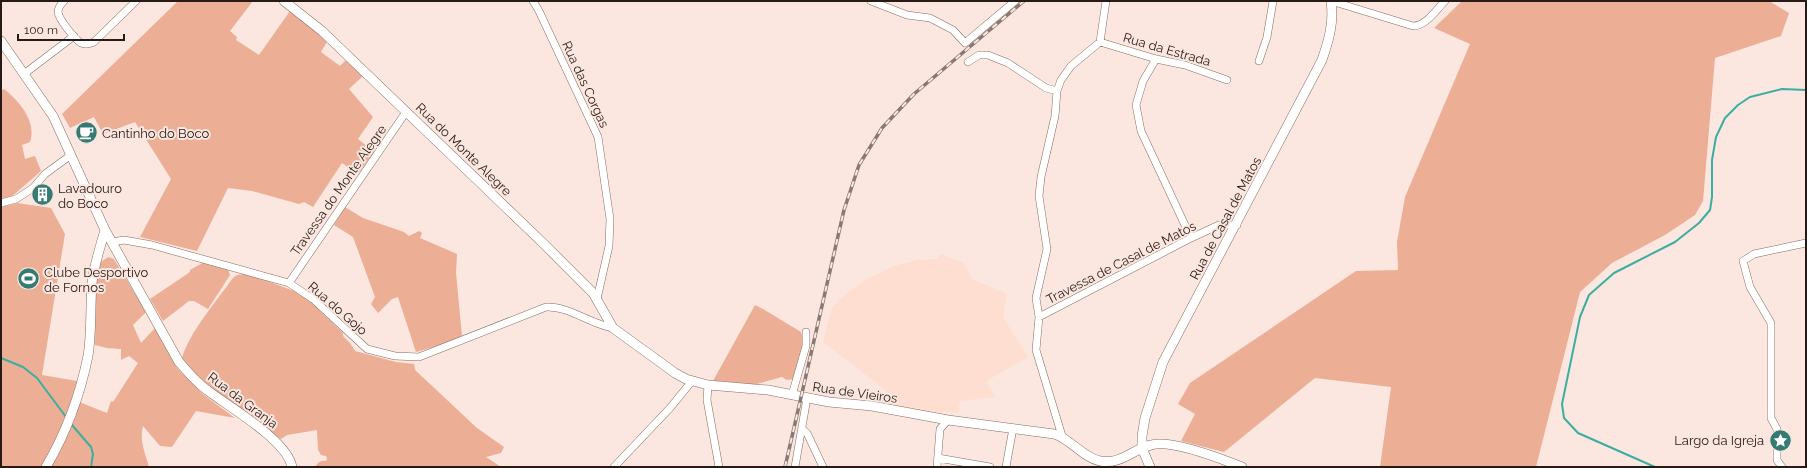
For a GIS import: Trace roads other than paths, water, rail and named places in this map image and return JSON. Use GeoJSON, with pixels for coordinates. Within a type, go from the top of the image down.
{"type":"FeatureCollection","features":[{"type":"Feature","properties":{"kind":"street"},"geometry":{"type":"LineString","coordinates":[[64,1],[58,10],[59,15],[74,36],[81,43],[87,44],[94,42],[136,1]]}},
{"type":"Feature","properties":{"kind":"street","name":"Rua do Monte Alegre"},"geometry":{"type":"LineString","coordinates":[[284,1],[322,31],[545,245],[597,299],[613,328]]}},
{"type":"Feature","properties":{"kind":"street","name":"Rua das Corgas"},"geometry":{"type":"LineString","coordinates":[[533,1],[598,137],[610,219],[609,246],[597,299]]}},
{"type":"Feature","properties":{"kind":"street"},"geometry":{"type":"LineString","coordinates":[[872,1],[907,15],[930,18],[953,30],[965,43],[1015,1]]}},
{"type":"Feature","properties":{"kind":"street"},"geometry":{"type":"LineString","coordinates":[[1106,1],[1100,42],[1072,66],[1061,80],[1057,91],[1055,116],[1041,177],[1039,196],[1047,249],[1036,298],[1039,317],[1036,350],[1062,436],[1093,459],[1102,464],[1122,459],[1142,448],[1159,443],[1168,444],[1242,467]]}},
{"type":"Feature","properties":{"kind":"street"},"geometry":{"type":"LineString","coordinates":[[1258,61],[1267,37],[1273,1]]}},
{"type":"Feature","properties":{"kind":"street"},"geometry":{"type":"LineString","coordinates":[[1331,1],[1413,26],[1418,26],[1424,23],[1445,1]]}},
{"type":"Feature","properties":{"kind":"street","name":"Rua de Casal de Matos"},"geometry":{"type":"LineString","coordinates":[[1142,448],[1142,436],[1146,418],[1163,362],[1237,225],[1322,60],[1329,39],[1333,18],[1331,1]]}},
{"type":"Feature","properties":{"kind":"street"},"geometry":{"type":"LineString","coordinates":[[24,74],[74,36]]}},
{"type":"Feature","properties":{"kind":"street","name":"Rua da Granja"},"geometry":{"type":"LineString","coordinates":[[1,41],[53,116],[105,230],[176,356],[192,377],[206,389],[243,415],[280,444],[289,457],[292,467]]}},
{"type":"Feature","properties":{"kind":"street","name":"Rua da Estrada"},"geometry":{"type":"LineString","coordinates":[[1100,42],[1156,59],[1185,65],[1227,80]]}},
{"type":"Feature","properties":{"kind":"street"},"geometry":{"type":"LineString","coordinates":[[968,62],[979,55],[988,55],[1008,63],[1046,88],[1057,91]]}},
{"type":"Feature","properties":{"kind":"street"},"geometry":{"type":"LineString","coordinates":[[1156,59],[1143,81],[1136,105],[1141,131],[1191,238]]}},
{"type":"Feature","properties":{"kind":"street","name":"Travessa do Monte Alegre"},"geometry":{"type":"LineString","coordinates":[[289,283],[406,112]]}},
{"type":"Feature","properties":{"kind":"street"},"geometry":{"type":"LineString","coordinates":[[1,203],[16,199],[33,188],[45,174],[71,155]]}},
{"type":"Feature","properties":{"kind":"street","name":"Travessa de Casal de Matos"},"geometry":{"type":"LineString","coordinates":[[1039,317],[1191,238],[1219,225],[1237,225]]}},
{"type":"Feature","properties":{"kind":"street"},"geometry":{"type":"LineString","coordinates":[[46,467],[67,427],[85,368],[91,330],[92,282],[105,230]]}},
{"type":"Feature","properties":{"kind":"street","name":"Rua do Gojo"},"geometry":{"type":"LineString","coordinates":[[112,242],[124,240],[152,244],[289,283],[313,299],[367,349],[395,356],[419,357],[546,307],[559,309],[600,325],[613,328]]}},
{"type":"Feature","properties":{"kind":"street"},"geometry":{"type":"LineString","coordinates":[[98,258],[110,247],[112,242]]}},
{"type":"Feature","properties":{"kind":"street"},"geometry":{"type":"LineString","coordinates":[[1782,467],[1777,460],[1777,430],[1771,418],[1772,324],[1750,287],[1743,261],[1754,254],[1806,243]]}},
{"type":"Feature","properties":{"kind":"street","name":"Rua de Vieiros"},"geometry":{"type":"LineString","coordinates":[[613,328],[675,373],[692,381],[708,385],[768,390],[807,398],[872,406],[948,420],[1062,436]]}},
{"type":"Feature","properties":{"kind":"street"},"geometry":{"type":"LineString","coordinates":[[792,395],[806,346],[806,332]]}},
{"type":"Feature","properties":{"kind":"street"},"geometry":{"type":"LineString","coordinates":[[614,467],[670,408],[692,381]]}},
{"type":"Feature","properties":{"kind":"street"},"geometry":{"type":"LineString","coordinates":[[708,385],[707,400],[719,467]]}},
{"type":"Feature","properties":{"kind":"street"},"geometry":{"type":"LineString","coordinates":[[796,467],[807,398]]}},
{"type":"Feature","properties":{"kind":"street"},"geometry":{"type":"LineString","coordinates":[[937,467],[940,429],[948,420]]}},
{"type":"Feature","properties":{"kind":"street"},"geometry":{"type":"LineString","coordinates":[[1006,467],[1013,428]]}},
{"type":"Feature","properties":{"kind":"street"},"geometry":{"type":"LineString","coordinates":[[802,429],[807,433],[823,467]]}},
{"type":"Feature","properties":{"kind":"street"},"geometry":{"type":"LineString","coordinates":[[1142,448],[1150,467]]}},
{"type":"Feature","properties":{"kind":"street"},"geometry":{"type":"LineString","coordinates":[[938,458],[990,467]]}},
{"type":"Feature","properties":{"kind":"waterway"},"geometry":{"type":"LineString","coordinates":[[1655,467],[1578,433],[1564,418],[1562,404],[1580,317],[1589,295],[1614,273],[1675,242],[1699,223],[1710,210],[1712,197],[1712,160],[1716,137],[1725,118],[1738,105],[1750,97],[1782,89],[1806,90]]}},
{"type":"Feature","properties":{"kind":"waterway"},"geometry":{"type":"LineString","coordinates":[[1,358],[23,367],[37,378],[66,417]]}},
{"type":"Feature","properties":{"kind":"waterway"},"geometry":{"type":"LineString","coordinates":[[72,425],[91,447],[93,454],[91,467]]}},
{"type":"Feature","properties":{"kind":"railway"},"geometry":{"type":"LineString","coordinates":[[785,467],[844,210],[859,165],[882,128],[914,94],[1024,1]]}},
{"type":"Feature","properties":{"kind":"place","name":"Cantinho do Boco"},"geometry":{"type":"Point","coordinates":[86,133]}},
{"type":"Feature","properties":{"kind":"place","name":"Lavadouro do Boco"},"geometry":{"type":"Point","coordinates":[43,195]}},
{"type":"Feature","properties":{"kind":"place","name":"Clube Desportivo de Fornos"},"geometry":{"type":"Point","coordinates":[29,279]}},
{"type":"Feature","properties":{"kind":"place","name":"Largo da Igreja"},"geometry":{"type":"Point","coordinates":[1780,440]}}]}
